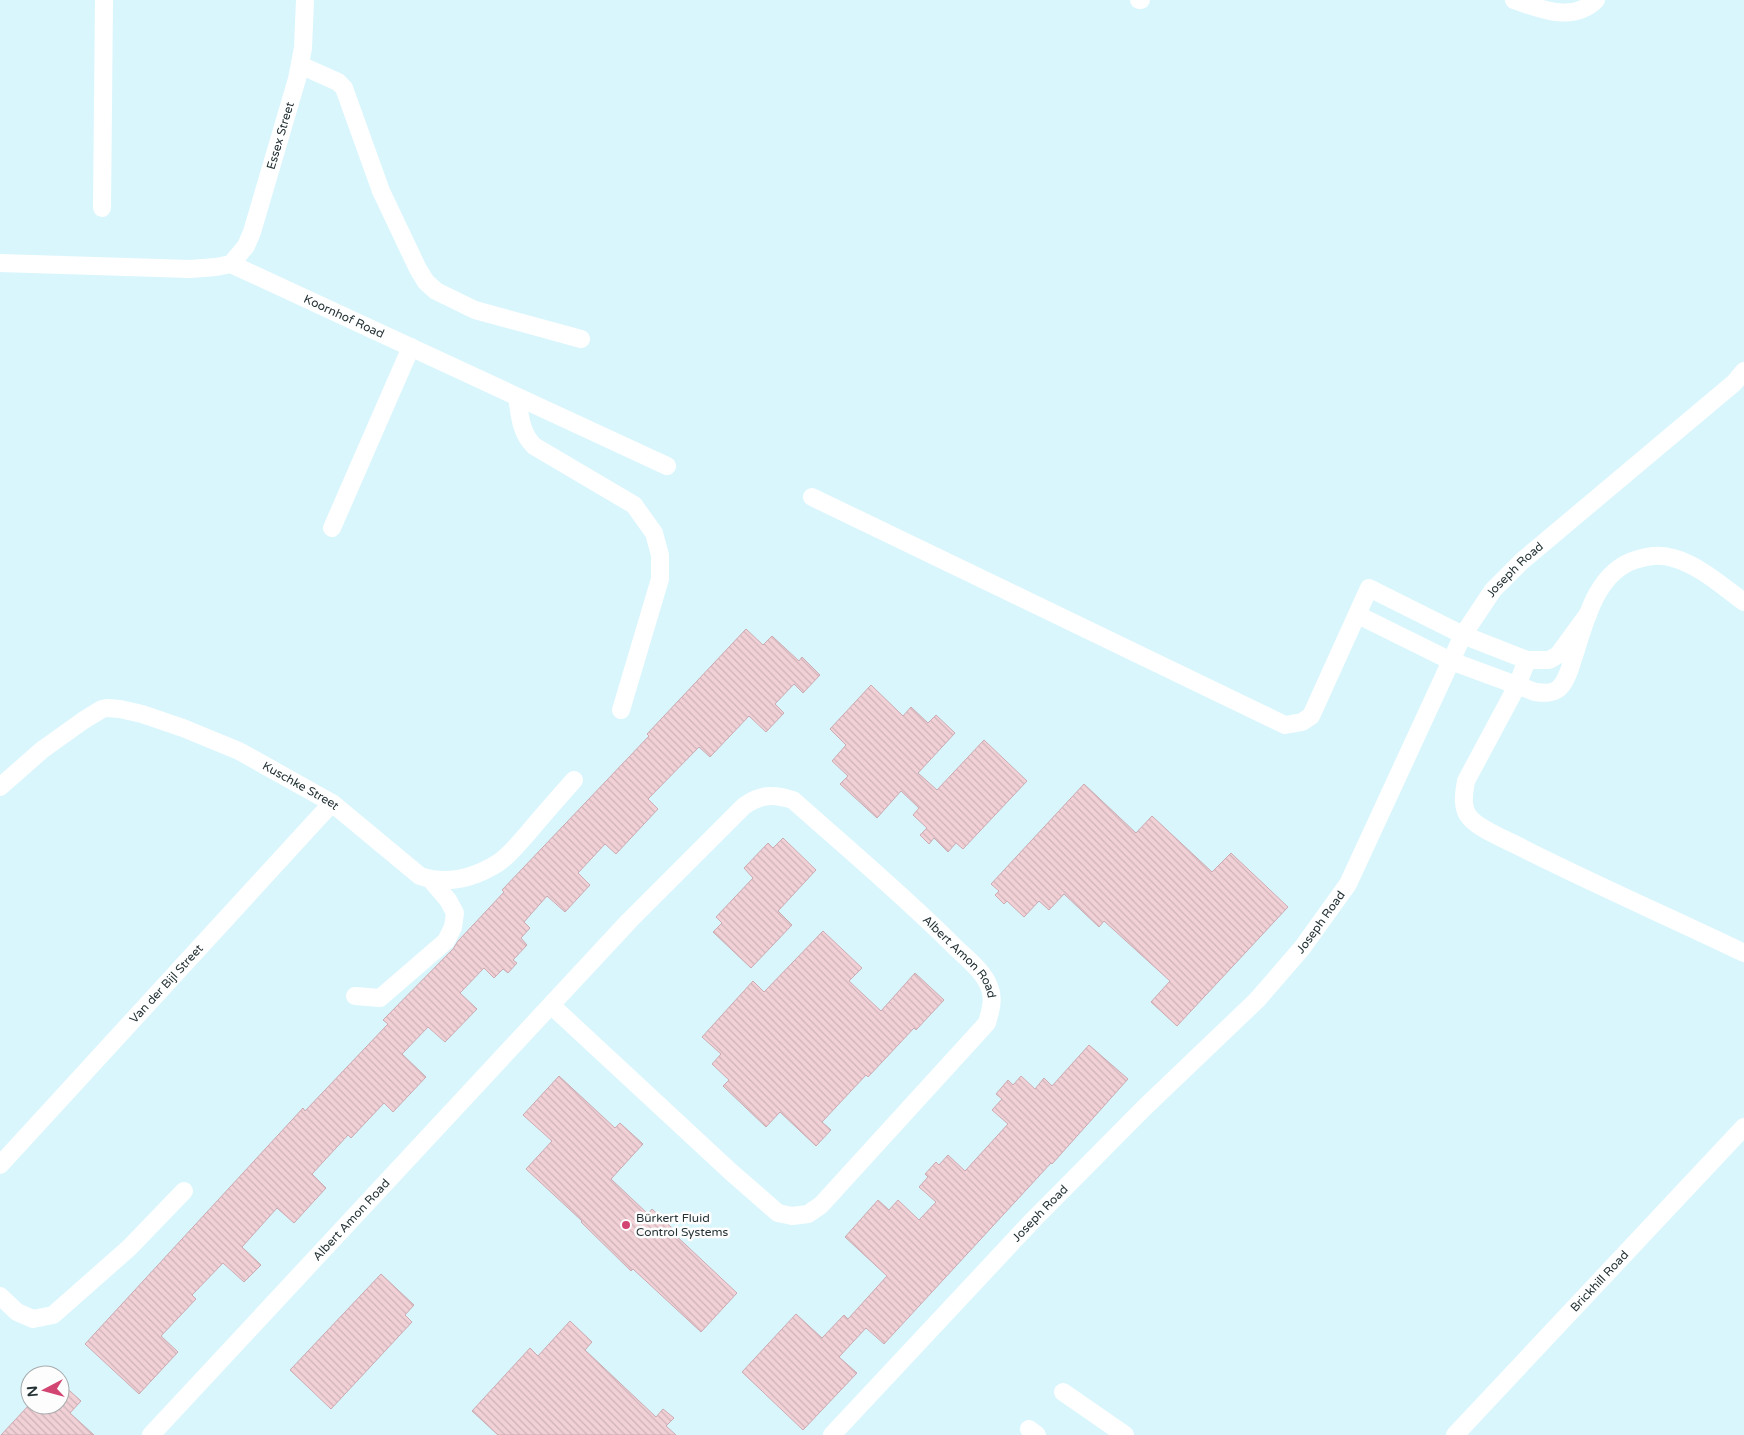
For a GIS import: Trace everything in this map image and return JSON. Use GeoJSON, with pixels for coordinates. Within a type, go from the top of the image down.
{"type":"FeatureCollection","features":[{"type":"Feature","properties":{"kind":"street"},"geometry":{"type":"LineString","coordinates":[[102,208],[104,0]]}},
{"type":"Feature","properties":{"kind":"street","name":"Essex Street"},"geometry":{"type":"LineString","coordinates":[[231,264],[246,246],[252,232],[300,65],[303,48],[305,0]]}},
{"type":"Feature","properties":{"kind":"street"},"geometry":{"type":"LineString","coordinates":[[1514,0],[1552,12],[1569,13],[1585,10],[1596,0]]}},
{"type":"Feature","properties":{"kind":"street"},"geometry":{"type":"LineString","coordinates":[[300,65],[338,82],[344,88],[381,191],[426,282],[436,291],[475,310],[581,339]]}},
{"type":"Feature","properties":{"kind":"street"},"geometry":{"type":"LineString","coordinates":[[0,264],[190,269],[216,268],[231,264]]}},
{"type":"Feature","properties":{"kind":"street","name":"Koornhof Road"},"geometry":{"type":"LineString","coordinates":[[231,264],[667,466]]}},
{"type":"Feature","properties":{"kind":"street"},"geometry":{"type":"LineString","coordinates":[[332,528],[411,347]]}},
{"type":"Feature","properties":{"kind":"street","name":"Joseph Road"},"geometry":{"type":"LineString","coordinates":[[832,1435],[1033,1220],[1144,1108],[1257,1000],[1302,948],[1348,884],[1463,635],[1493,590],[1522,561],[1734,383],[1744,371]]}},
{"type":"Feature","properties":{"kind":"street"},"geometry":{"type":"LineString","coordinates":[[517,397],[522,428],[528,440],[534,446],[634,505],[654,533],[660,555],[660,579],[621,710]]}},
{"type":"Feature","properties":{"kind":"street"},"geometry":{"type":"LineString","coordinates":[[812,497],[1285,725],[1302,722],[1311,716],[1369,588],[1463,635],[1527,660],[1549,660],[1558,655],[1588,614]]}},
{"type":"Feature","properties":{"kind":"street"},"geometry":{"type":"LineString","coordinates":[[1358,615],[1451,661],[1517,686],[1547,693],[1558,689],[1569,672],[1588,614],[1600,589],[1619,567],[1644,557],[1660,556],[1673,558],[1689,564],[1744,602]]}},
{"type":"Feature","properties":{"kind":"street"},"geometry":{"type":"LineString","coordinates":[[1527,660],[1517,686],[1466,781],[1463,797],[1469,818],[1480,826],[1538,856],[1744,953]]}},
{"type":"Feature","properties":{"kind":"street","name":"Kuschke Street"},"geometry":{"type":"LineString","coordinates":[[0,787],[42,750],[70,729],[102,709],[113,708],[150,717],[183,728],[239,751],[332,803],[420,876],[452,881],[466,878],[498,863],[512,850],[574,780]]}},
{"type":"Feature","properties":{"kind":"street","name":"Albert Amon Road"},"geometry":{"type":"LineString","coordinates":[[151,1435],[629,921],[754,798],[780,796],[793,800],[866,864],[934,926],[981,973],[990,989],[992,1008],[987,1023],[822,1205],[808,1214],[792,1216],[778,1213],[551,1005]]}},
{"type":"Feature","properties":{"kind":"street","name":"Van der Bijl Street"},"geometry":{"type":"LineString","coordinates":[[0,1165],[332,803]]}},
{"type":"Feature","properties":{"kind":"street"},"geometry":{"type":"LineString","coordinates":[[355,996],[380,998],[446,941],[453,927],[455,913],[448,900],[430,879]]}},
{"type":"Feature","properties":{"kind":"street","name":"Brickhill Road"},"geometry":{"type":"LineString","coordinates":[[1455,1435],[1744,1127]]}},
{"type":"Feature","properties":{"kind":"street"},"geometry":{"type":"LineString","coordinates":[[0,1296],[17,1312],[33,1319],[53,1315],[129,1248],[184,1191]]}},
{"type":"Feature","properties":{"kind":"street"},"geometry":{"type":"LineString","coordinates":[[1063,1392],[1125,1435]]}},
{"type":"Feature","properties":{"kind":"building"},"geometry":{"type":"Polygon","coordinates":[[[746,629],[763,645],[772,636],[799,661],[802,657],[820,675],[803,693],[794,684],[775,704],[784,713],[766,732],[749,716],[710,757],[699,747],[648,799],[658,809],[616,854],[605,844],[578,873],[590,885],[565,912],[547,896],[524,922],[530,928],[521,938],[527,945],[513,960],[517,963],[508,973],[503,969],[494,978],[484,968],[460,993],[477,1009],[445,1042],[428,1027],[402,1054],[426,1077],[393,1112],[384,1103],[351,1138],[348,1135],[312,1174],[326,1188],[294,1223],[277,1208],[242,1247],[261,1265],[244,1282],[223,1263],[192,1295],[196,1299],[161,1336],[178,1352],[139,1394],[85,1344],[303,1108],[305,1111],[388,1024],[383,1020],[453,949],[458,941],[504,892],[502,890],[649,736],[647,734],[746,629]]]}},
{"type":"Feature","properties":{"kind":"building"},"geometry":{"type":"Polygon","coordinates":[[[871,685],[903,716],[911,707],[928,723],[936,715],[955,733],[918,773],[937,790],[984,740],[1027,781],[963,849],[956,843],[948,852],[934,838],[929,844],[920,835],[927,828],[913,815],[919,808],[901,791],[877,818],[840,784],[848,776],[832,761],[846,745],[830,729],[871,685]]]}},
{"type":"Feature","properties":{"kind":"building"},"geometry":{"type":"Polygon","coordinates":[[[1084,784],[1136,833],[1152,816],[1212,872],[1231,853],[1288,907],[1177,1026],[1151,1002],[1170,981],[1104,921],[1099,927],[1064,894],[1049,910],[1039,901],[1024,917],[1007,901],[1004,904],[995,895],[999,891],[991,884],[1084,784]]]}},
{"type":"Feature","properties":{"kind":"building"},"geometry":{"type":"Polygon","coordinates":[[[783,838],[816,870],[778,911],[792,925],[751,968],[713,932],[722,923],[716,917],[753,878],[744,868],[768,843],[773,848],[783,838]]]}},
{"type":"Feature","properties":{"kind":"building"},"geometry":{"type":"Polygon","coordinates":[[[823,931],[862,968],[849,981],[881,1011],[915,973],[944,1000],[916,1030],[914,1028],[868,1077],[866,1075],[822,1122],[831,1130],[816,1146],[780,1112],[766,1127],[723,1086],[729,1080],[712,1064],[721,1054],[702,1037],[753,981],[764,992],[823,931]]]}},
{"type":"Feature","properties":{"kind":"building"},"geometry":{"type":"Polygon","coordinates":[[[1089,1045],[1128,1079],[1052,1164],[884,1344],[866,1328],[839,1357],[857,1373],[803,1430],[742,1372],[796,1314],[822,1338],[844,1315],[848,1319],[887,1276],[845,1237],[878,1200],[889,1210],[898,1200],[919,1220],[936,1202],[919,1187],[928,1177],[925,1174],[936,1162],[939,1165],[948,1155],[965,1171],[1008,1124],[992,1110],[1002,1099],[996,1094],[1008,1080],[1013,1085],[1021,1076],[1035,1089],[1044,1078],[1052,1086],[1089,1045]]]}},
{"type":"Feature","properties":{"kind":"building"},"geometry":{"type":"Polygon","coordinates":[[[559,1076],[615,1128],[620,1123],[643,1144],[611,1179],[648,1214],[652,1209],[672,1228],[670,1230],[737,1293],[701,1332],[633,1269],[631,1271],[582,1221],[526,1169],[552,1141],[523,1115],[559,1076]]]}},
{"type":"Feature","properties":{"kind":"building"},"geometry":{"type":"Polygon","coordinates":[[[381,1274],[414,1305],[405,1315],[412,1322],[331,1409],[290,1370],[381,1274]]]}},
{"type":"Feature","properties":{"kind":"building"},"geometry":{"type":"Polygon","coordinates":[[[570,1321],[592,1342],[585,1350],[656,1417],[663,1409],[674,1418],[666,1426],[676,1435],[498,1435],[472,1411],[530,1348],[538,1356],[570,1321]]]}},
{"type":"Feature","properties":{"kind":"building"},"geometry":{"type":"Polygon","coordinates":[[[70,1391],[81,1401],[70,1413],[70,1391]]]}},
{"type":"Feature","properties":{"kind":"building"},"geometry":{"type":"Polygon","coordinates":[[[70,1413],[94,1435],[1,1435],[20,1415],[70,1415],[70,1413]]]}},
{"type":"Feature","properties":{"kind":"place","name":"Bürkert Fluid Control Systems"},"geometry":{"type":"Point","coordinates":[626,1225]}}]}
